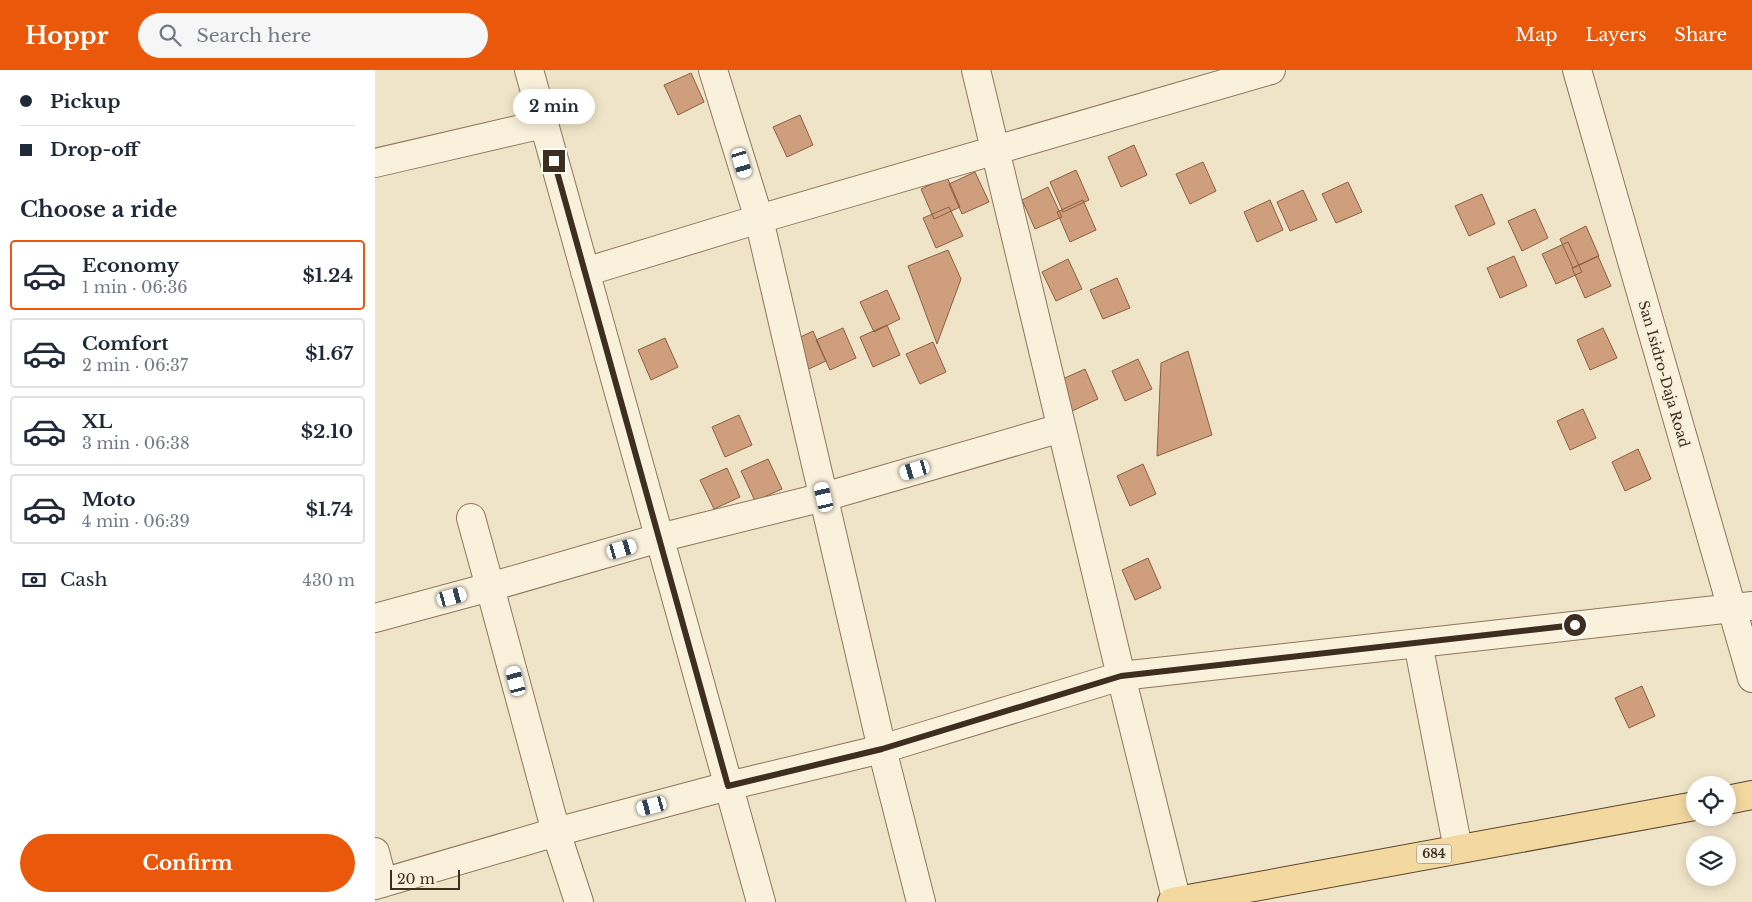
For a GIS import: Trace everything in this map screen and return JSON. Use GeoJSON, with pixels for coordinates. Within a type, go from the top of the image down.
{"type":"FeatureCollection","features":[{"type":"Feature","properties":{"kind":"main road"},"geometry":{"type":"LineString","coordinates":[[1736,798],[1752,795]]}},
{"type":"Feature","properties":{"kind":"main road","name":"684"},"geometry":{"type":"LineString","coordinates":[[1176,902],[1686,808]]}},
{"type":"Feature","properties":{"kind":"street"},"geometry":{"type":"LineString","coordinates":[[529,70],[761,902]]}},
{"type":"Feature","properties":{"kind":"street"},"geometry":{"type":"LineString","coordinates":[[713,70],[759,219],[882,749],[921,902]]}},
{"type":"Feature","properties":{"kind":"street"},"geometry":{"type":"LineString","coordinates":[[976,70],[1176,902]]}},
{"type":"Feature","properties":{"kind":"street"},"geometry":{"type":"LineString","coordinates":[[585,272],[759,219],[995,152],[1271,70]]}},
{"type":"Feature","properties":{"kind":"street","name":"San Isidro-Daja Road"},"geometry":{"type":"LineString","coordinates":[[1577,70],[1742,606],[1752,678]]}},
{"type":"Feature","properties":{"kind":"street"},"geometry":{"type":"LineString","coordinates":[[375,162],[543,124]]}},
{"type":"Feature","properties":{"kind":"street"},"geometry":{"type":"LineString","coordinates":[[375,618],[659,538],[824,497],[1061,428]]}},
{"type":"Feature","properties":{"kind":"street"},"geometry":{"type":"LineString","coordinates":[[471,518],[556,832],[579,902]]}},
{"type":"Feature","properties":{"kind":"street"},"geometry":{"type":"LineString","coordinates":[[375,852],[379,884],[556,832],[728,786],[882,749],[1121,676],[1742,606]]}},
{"type":"Feature","properties":{"kind":"street"},"geometry":{"type":"LineString","coordinates":[[1418,643],[1458,849]]}},
{"type":"Feature","properties":{"kind":"building"},"geometry":{"type":"Polygon","coordinates":[[[691,73],[704,102],[678,115],[664,85],[691,73]]]}},
{"type":"Feature","properties":{"kind":"building"},"geometry":{"type":"Polygon","coordinates":[[[800,115],[813,145],[787,157],[773,127],[800,115]]]}},
{"type":"Feature","properties":{"kind":"building"},"geometry":{"type":"Polygon","coordinates":[[[1134,145],[1147,175],[1121,187],[1108,157],[1134,145]]]}},
{"type":"Feature","properties":{"kind":"building"},"geometry":{"type":"Polygon","coordinates":[[[1203,162],[1216,191],[1190,204],[1176,174],[1203,162]]]}},
{"type":"Feature","properties":{"kind":"building"},"geometry":{"type":"Polygon","coordinates":[[[1076,170],[1089,200],[1063,212],[1050,182],[1076,170]]]}},
{"type":"Feature","properties":{"kind":"building"},"geometry":{"type":"Polygon","coordinates":[[[975,172],[989,202],[962,214],[949,184],[975,172]]]}},
{"type":"Feature","properties":{"kind":"building"},"geometry":{"type":"Polygon","coordinates":[[[947,177],[960,207],[934,219],[921,189],[947,177]]]}},
{"type":"Feature","properties":{"kind":"building"},"geometry":{"type":"Polygon","coordinates":[[[1348,182],[1362,212],[1336,223],[1322,194],[1348,182]]]}},
{"type":"Feature","properties":{"kind":"building"},"geometry":{"type":"Polygon","coordinates":[[[1048,187],[1062,217],[1035,229],[1022,200],[1048,187]]]}},
{"type":"Feature","properties":{"kind":"building"},"geometry":{"type":"Polygon","coordinates":[[[1303,190],[1317,220],[1290,231],[1277,202],[1303,190]]]}},
{"type":"Feature","properties":{"kind":"building"},"geometry":{"type":"Polygon","coordinates":[[[1482,194],[1495,224],[1469,236],[1455,206],[1482,194]]]}},
{"type":"Feature","properties":{"kind":"building"},"geometry":{"type":"Polygon","coordinates":[[[1083,200],[1096,230],[1070,242],[1057,212],[1083,200]]]}},
{"type":"Feature","properties":{"kind":"building"},"geometry":{"type":"Polygon","coordinates":[[[1270,200],[1283,230],[1257,242],[1244,212],[1270,200]]]}},
{"type":"Feature","properties":{"kind":"building"},"geometry":{"type":"Polygon","coordinates":[[[949,207],[963,236],[936,248],[923,218],[949,207]]]}},
{"type":"Feature","properties":{"kind":"building"},"geometry":{"type":"Polygon","coordinates":[[[1535,209],[1548,238],[1522,251],[1508,221],[1535,209]]]}},
{"type":"Feature","properties":{"kind":"building"},"geometry":{"type":"Polygon","coordinates":[[[1586,226],[1599,256],[1573,268],[1560,239],[1586,226]]]}},
{"type":"Feature","properties":{"kind":"building"},"geometry":{"type":"Polygon","coordinates":[[[1568,242],[1582,272],[1556,284],[1542,254],[1568,242]]]}},
{"type":"Feature","properties":{"kind":"building"},"geometry":{"type":"Polygon","coordinates":[[[948,250],[961,279],[937,344],[908,266],[948,250]]]}},
{"type":"Feature","properties":{"kind":"building"},"geometry":{"type":"Polygon","coordinates":[[[1514,256],[1527,286],[1500,298],[1487,268],[1514,256]]]}},
{"type":"Feature","properties":{"kind":"building"},"geometry":{"type":"Polygon","coordinates":[[[1598,256],[1611,286],[1585,298],[1572,268],[1598,256]]]}},
{"type":"Feature","properties":{"kind":"building"},"geometry":{"type":"Polygon","coordinates":[[[1068,259],[1082,289],[1056,301],[1042,272],[1068,259]]]}},
{"type":"Feature","properties":{"kind":"building"},"geometry":{"type":"Polygon","coordinates":[[[1117,278],[1130,308],[1103,319],[1090,290],[1117,278]]]}},
{"type":"Feature","properties":{"kind":"building"},"geometry":{"type":"Polygon","coordinates":[[[887,290],[900,319],[874,332],[860,302],[887,290]]]}},
{"type":"Feature","properties":{"kind":"building"},"geometry":{"type":"Polygon","coordinates":[[[887,325],[900,355],[873,367],[860,337],[887,325]]]}},
{"type":"Feature","properties":{"kind":"building"},"geometry":{"type":"Polygon","coordinates":[[[843,328],[856,358],[830,370],[816,340],[843,328]]]}},
{"type":"Feature","properties":{"kind":"building"},"geometry":{"type":"Polygon","coordinates":[[[1603,328],[1617,358],[1590,370],[1577,340],[1603,328]]]}},
{"type":"Feature","properties":{"kind":"building"},"geometry":{"type":"Polygon","coordinates":[[[813,331],[826,361],[800,373],[786,344],[813,331]]]}},
{"type":"Feature","properties":{"kind":"building"},"geometry":{"type":"Polygon","coordinates":[[[665,338],[678,367],[651,380],[638,350],[665,338]]]}},
{"type":"Feature","properties":{"kind":"building"},"geometry":{"type":"Polygon","coordinates":[[[933,342],[946,372],[920,384],[906,354],[933,342]]]}},
{"type":"Feature","properties":{"kind":"building"},"geometry":{"type":"Polygon","coordinates":[[[1188,351],[1212,435],[1157,456],[1161,363],[1188,351]]]}},
{"type":"Feature","properties":{"kind":"building"},"geometry":{"type":"Polygon","coordinates":[[[1138,359],[1152,389],[1125,401],[1112,371],[1138,359]]]}},
{"type":"Feature","properties":{"kind":"building"},"geometry":{"type":"Polygon","coordinates":[[[1085,369],[1098,399],[1072,411],[1058,381],[1085,369]]]}},
{"type":"Feature","properties":{"kind":"building"},"geometry":{"type":"Polygon","coordinates":[[[1583,409],[1596,438],[1570,450],[1557,421],[1583,409]]]}},
{"type":"Feature","properties":{"kind":"building"},"geometry":{"type":"Polygon","coordinates":[[[739,415],[752,445],[725,457],[712,427],[739,415]]]}},
{"type":"Feature","properties":{"kind":"building"},"geometry":{"type":"Polygon","coordinates":[[[1638,449],[1651,479],[1625,491],[1612,462],[1638,449]]]}},
{"type":"Feature","properties":{"kind":"building"},"geometry":{"type":"Polygon","coordinates":[[[768,459],[782,489],[755,501],[741,471],[768,459]]]}},
{"type":"Feature","properties":{"kind":"building"},"geometry":{"type":"Polygon","coordinates":[[[1143,464],[1156,494],[1130,506],[1117,476],[1143,464]]]}},
{"type":"Feature","properties":{"kind":"building"},"geometry":{"type":"Polygon","coordinates":[[[727,468],[740,497],[714,509],[700,480],[727,468]]]}},
{"type":"Feature","properties":{"kind":"building"},"geometry":{"type":"Polygon","coordinates":[[[1148,558],[1161,588],[1135,600],[1122,570],[1148,558]]]}},
{"type":"Feature","properties":{"kind":"building"},"geometry":{"type":"Polygon","coordinates":[[[1642,686],[1655,716],[1629,728],[1615,698],[1642,686]]]}},
{"type":"Feature","properties":{"kind":"route"},"geometry":{"type":"LineString","coordinates":[[554,161],[728,786],[882,749],[1121,676],[1575,625]]}}]}
